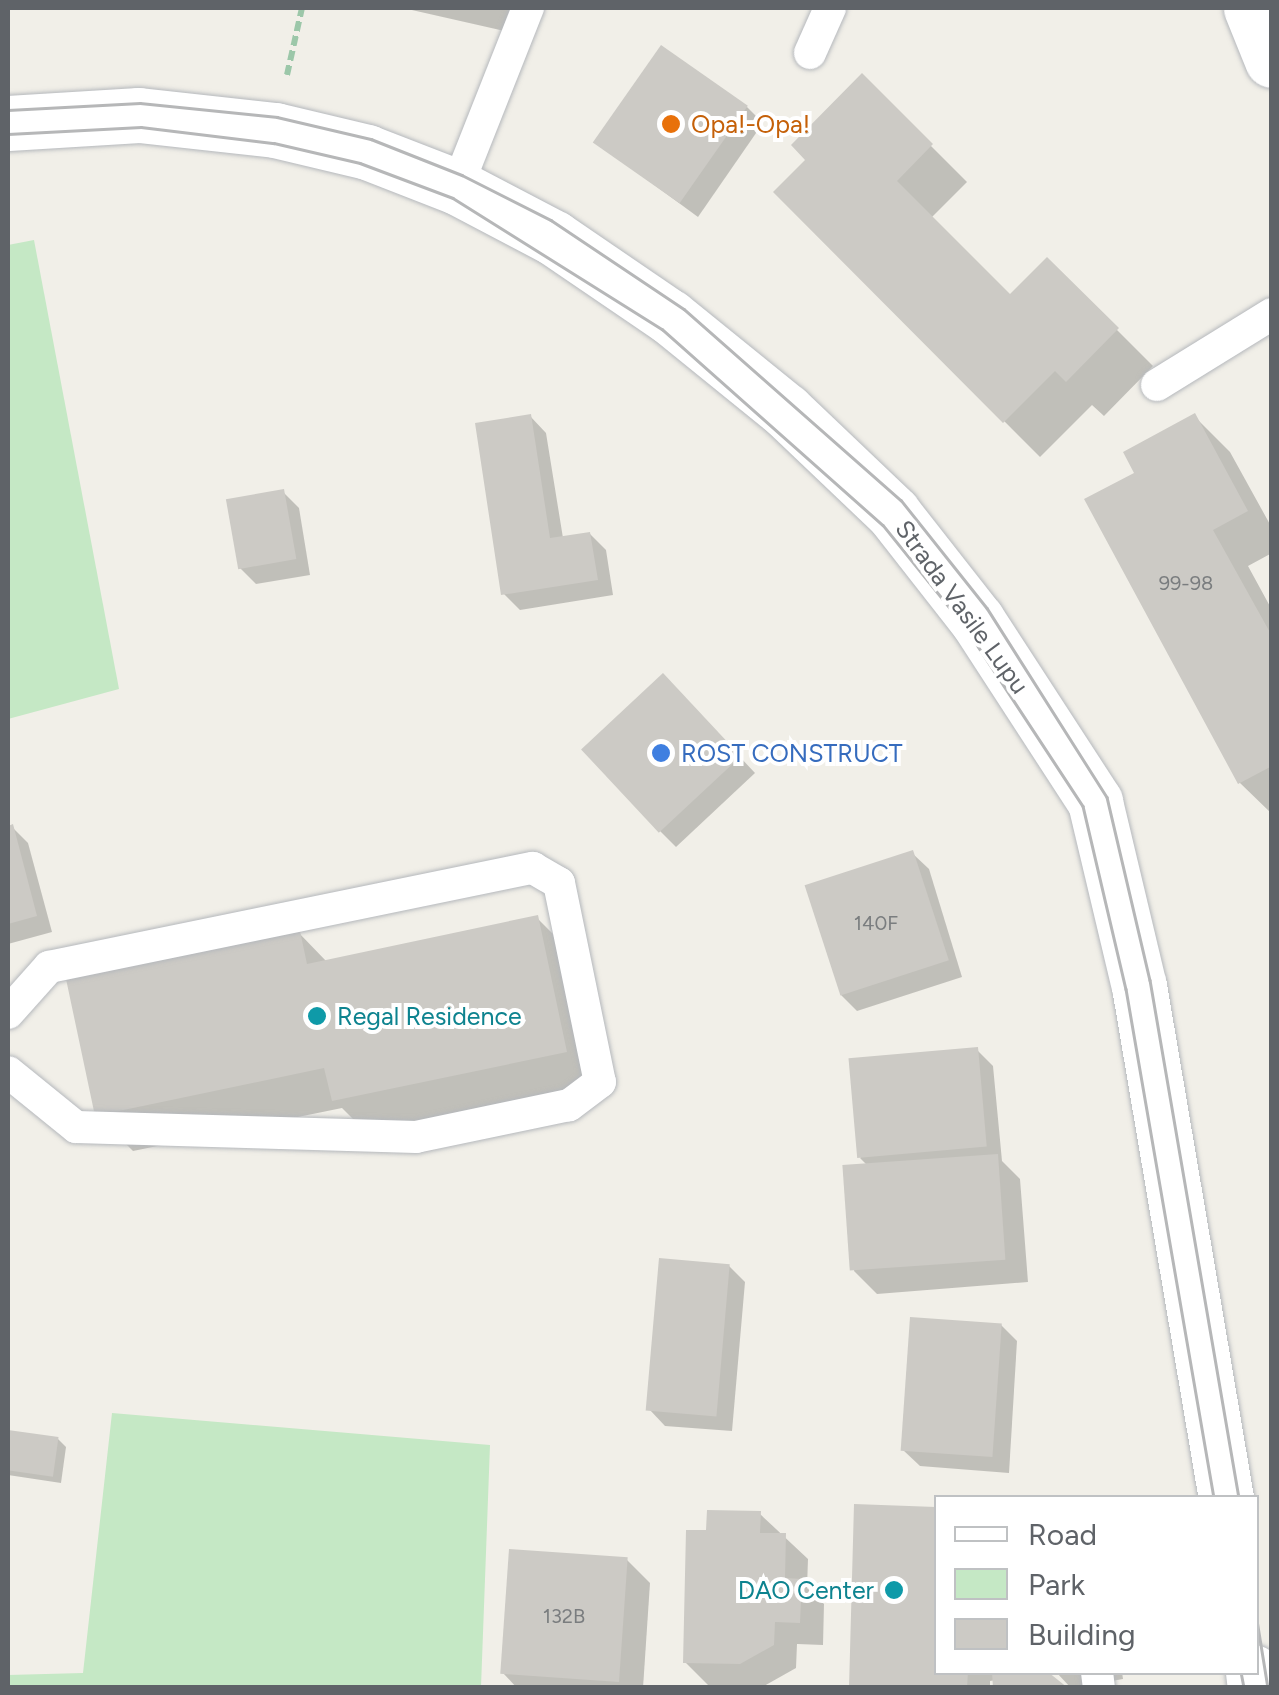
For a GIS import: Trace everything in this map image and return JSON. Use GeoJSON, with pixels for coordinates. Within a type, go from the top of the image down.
{"type":"FeatureCollection","features":[{"type":"Feature","properties":{"kind":"main road"},"geometry":{"type":"LineString","coordinates":[[1250,8],[1272,60]]}},
{"type":"Feature","properties":{"kind":"main road","name":"Strada Vasile Lupu"},"geometry":{"type":"LineString","coordinates":[[8,123],[139,115],[275,130],[367,152],[457,187],[554,238],[670,317],[786,411],[893,513],[977,620],[1095,802],[1139,986],[1225,1495]]}},
{"type":"Feature","properties":{"kind":"lane"},"geometry":{"type":"LineString","coordinates":[[457,187],[528,8]]}},
{"type":"Feature","properties":{"kind":"lane"},"geometry":{"type":"LineString","coordinates":[[810,53],[830,8]]}},
{"type":"Feature","properties":{"kind":"lane"},"geometry":{"type":"LineString","coordinates":[[1157,385],[1272,314]]}},
{"type":"Feature","properties":{"kind":"lane"},"geometry":{"type":"LineString","coordinates":[[8,1013],[49,967],[533,868],[560,884],[600,1082],[569,1105],[416,1137],[76,1126],[8,1072]]}},
{"type":"Feature","properties":{"kind":"green space"},"geometry":{"type":"Polygon","coordinates":[[[34,240],[119,689],[8,719],[8,245],[34,240]]]}},
{"type":"Feature","properties":{"kind":"green space"},"geometry":{"type":"Polygon","coordinates":[[[112,1413],[490,1445],[481,1687],[8,1687],[8,1675],[83,1673],[112,1413]]]}},
{"type":"Feature","properties":{"kind":"building","name":"Opa!-Opa!"},"geometry":{"type":"Polygon","coordinates":[[[661,45],[748,106],[680,203],[593,142],[661,45]]]}},
{"type":"Feature","properties":{"kind":"building"},"geometry":{"type":"Polygon","coordinates":[[[862,73],[933,144],[897,181],[1010,294],[1047,257],[1119,328],[1066,382],[1055,371],[1003,423],[773,192],[805,160],[791,145],[862,73]]]}},
{"type":"Feature","properties":{"kind":"building"},"geometry":{"type":"Polygon","coordinates":[[[1195,413],[1248,511],[1213,530],[1272,636],[1272,766],[1238,784],[1084,499],[1134,473],[1123,452],[1195,413]]]}},
{"type":"Feature","properties":{"kind":"building"},"geometry":{"type":"Polygon","coordinates":[[[531,414],[550,538],[590,532],[598,580],[501,595],[475,423],[531,414]]]}},
{"type":"Feature","properties":{"kind":"building"},"geometry":{"type":"Polygon","coordinates":[[[284,489],[296,559],[238,569],[226,499],[284,489]]]}},
{"type":"Feature","properties":{"kind":"building","name":"ROST CONSTRUCT"},"geometry":{"type":"Polygon","coordinates":[[[663,673],[741,756],[659,833],[581,749],[663,673]]]}},
{"type":"Feature","properties":{"kind":"building"},"geometry":{"type":"Polygon","coordinates":[[[13,824],[37,916],[8,924],[8,826],[13,824]]]}},
{"type":"Feature","properties":{"kind":"building"},"geometry":{"type":"Polygon","coordinates":[[[913,850],[949,960],[840,996],[805,885],[913,850]]]}},
{"type":"Feature","properties":{"kind":"building","name":"Regal Residence"},"geometry":{"type":"Polygon","coordinates":[[[538,915],[567,1052],[332,1101],[324,1068],[95,1116],[66,979],[300,931],[307,964],[538,915]]]}},
{"type":"Feature","properties":{"kind":"building"},"geometry":{"type":"Polygon","coordinates":[[[978,1047],[987,1147],[857,1158],[848,1058],[978,1047]]]}},
{"type":"Feature","properties":{"kind":"building"},"geometry":{"type":"Polygon","coordinates":[[[998,1154],[1005,1260],[850,1271],[842,1165],[998,1154]]]}},
{"type":"Feature","properties":{"kind":"building"},"geometry":{"type":"Polygon","coordinates":[[[659,1258],[730,1264],[716,1417],[646,1410],[659,1258]]]}},
{"type":"Feature","properties":{"kind":"building"},"geometry":{"type":"Polygon","coordinates":[[[910,1317],[1002,1323],[992,1457],[901,1451],[910,1317]]]}},
{"type":"Feature","properties":{"kind":"building"},"geometry":{"type":"Polygon","coordinates":[[[8,1430],[59,1437],[53,1477],[8,1470],[8,1430]]]}},
{"type":"Feature","properties":{"kind":"building","name":"DAO Center"},"geometry":{"type":"Polygon","coordinates":[[[854,1504],[934,1507],[934,1675],[968,1675],[967,1688],[849,1688],[854,1504]]]}},
{"type":"Feature","properties":{"kind":"building"},"geometry":{"type":"Polygon","coordinates":[[[707,1510],[761,1511],[760,1533],[786,1533],[785,1578],[802,1579],[800,1623],[775,1622],[774,1645],[740,1664],[683,1663],[686,1530],[706,1530],[707,1510]]]}},
{"type":"Feature","properties":{"kind":"building"},"geometry":{"type":"Polygon","coordinates":[[[509,1549],[628,1557],[619,1682],[500,1674],[509,1549]]]}},
{"type":"Feature","properties":{"kind":"building"},"geometry":{"type":"Polygon","coordinates":[[[992,1675],[1052,1675],[1068,1688],[993,1688],[992,1675]]]}},
{"type":"Feature","properties":{"kind":"tram line"},"geometry":{"type":"LineString","coordinates":[[8,110],[140,103],[277,117],[371,139],[462,175],[551,220],[684,309],[901,500],[987,608],[1107,797],[1150,980],[1238,1495]]}},
{"type":"Feature","properties":{"kind":"tram line"},"geometry":{"type":"LineString","coordinates":[[8,134],[141,127],[274,143],[360,163],[453,198],[662,329],[883,525],[966,628],[1083,806],[1126,989],[1213,1495]]}},
{"type":"Feature","properties":{"kind":"tram line"},"geometry":{"type":"LineString","coordinates":[[1259,1632],[1268,1688]]}},
{"type":"Feature","properties":{"kind":"tram line"},"geometry":{"type":"LineString","coordinates":[[1242,1675],[1244,1688]]}},
{"type":"Feature","properties":{"kind":"place","name":"Opa!-Opa!"},"geometry":{"type":"Point","coordinates":[671,124]}},
{"type":"Feature","properties":{"kind":"place","name":"ROST CONSTRUCT"},"geometry":{"type":"Point","coordinates":[661,753]}},
{"type":"Feature","properties":{"kind":"place","name":"Regal Residence"},"geometry":{"type":"Point","coordinates":[317,1016]}},
{"type":"Feature","properties":{"kind":"place","name":"DAO Center"},"geometry":{"type":"Point","coordinates":[894,1590]}}]}
